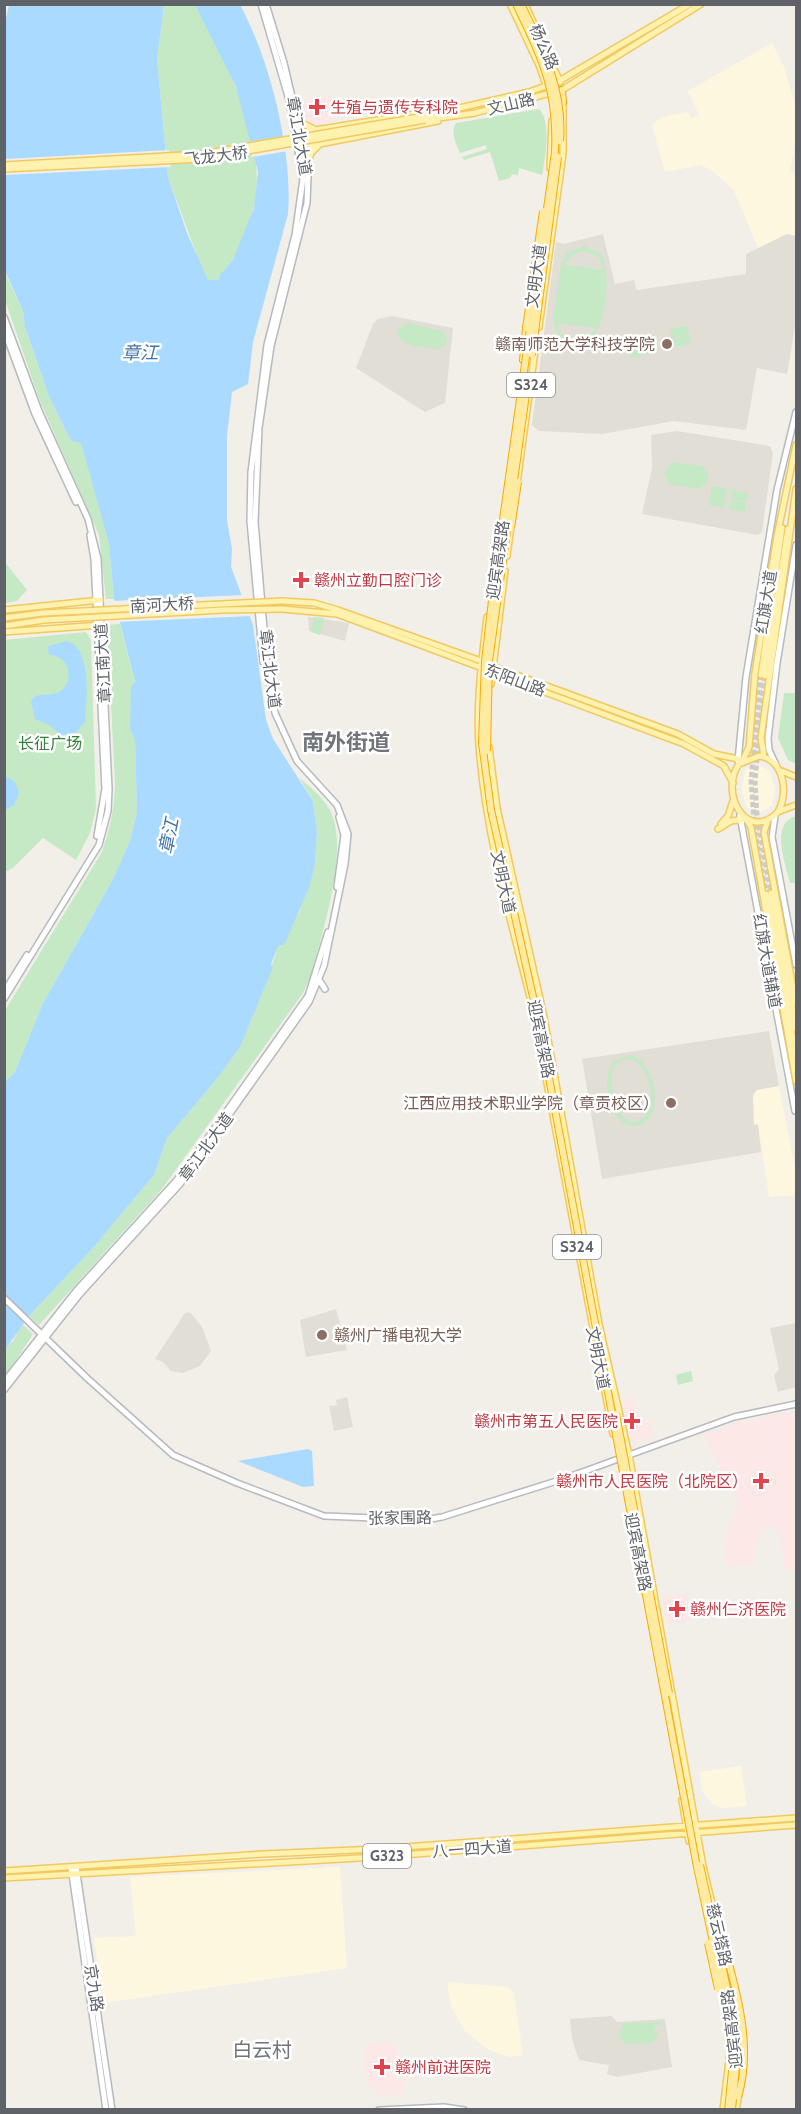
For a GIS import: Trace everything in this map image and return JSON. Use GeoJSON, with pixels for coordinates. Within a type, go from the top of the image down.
{"type":"FeatureCollection","features":[{"type":"Feature","properties":{"kind":"highway","name":"迎宾高架路"},"geometry":{"type":"LineString","coordinates":[[516,4],[549,78],[555,104],[555,152],[494,583],[485,661],[482,743],[491,810],[538,1019],[697,1867],[729,2017],[734,2052],[731,2091],[725,2109]]}},
{"type":"Feature","properties":{"kind":"highway","name":"迎宾高架路"},"geometry":{"type":"LineString","coordinates":[[523,4],[551,69],[561,126],[556,183],[489,661],[486,742],[494,809],[541,1017],[566,1161],[642,1546],[700,1866],[733,2016],[737,2071],[734,2109]]}},
{"type":"Feature","properties":{"kind":"highway","name":"文明大道"},"geometry":{"type":"LineString","coordinates":[[561,90],[563,102]]}},
{"type":"Feature","properties":{"kind":"highway"},"geometry":{"type":"LineString","coordinates":[[521,376],[548,182],[555,152]]}},
{"type":"Feature","properties":{"kind":"highway"},"geometry":{"type":"LineString","coordinates":[[504,573],[517,491],[521,434]]}},
{"type":"Feature","properties":{"kind":"highway"},"geometry":{"type":"LineString","coordinates":[[694,1866],[729,2042],[731,2091]]}},
{"type":"Feature","properties":{"kind":"highway"},"geometry":{"type":"LineString","coordinates":[[703,1866],[740,2014],[744,2051],[738,2097],[734,2109]]}},
{"type":"Feature","properties":{"kind":"main road","name":"章江北大道"},"geometry":{"type":"LineString","coordinates":[[264,4],[296,112],[298,133]]}},
{"type":"Feature","properties":{"kind":"main road","name":"章江北大道"},"geometry":{"type":"LineString","coordinates":[[4,1390],[42,1336],[180,1184],[309,1002],[320,981],[345,864],[348,834],[337,805],[297,760],[275,713],[267,665],[255,522],[255,472],[260,416],[271,346],[306,211],[307,167],[264,4]]}},
{"type":"Feature","properties":{"kind":"main road","name":"杨公路"},"geometry":{"type":"LineString","coordinates":[[510,4],[546,86]]}},
{"type":"Feature","properties":{"kind":"main road","name":"杨公路"},"geometry":{"type":"LineString","coordinates":[[523,4],[559,81],[561,90]]}},
{"type":"Feature","properties":{"kind":"main road"},"geometry":{"type":"LineString","coordinates":[[546,86],[559,81],[690,4]]}},
{"type":"Feature","properties":{"kind":"main road"},"geometry":{"type":"LineString","coordinates":[[561,90],[701,4]]}},
{"type":"Feature","properties":{"kind":"main road","name":"文明大道"},"geometry":{"type":"LineString","coordinates":[[546,86],[552,126],[549,182],[481,664],[479,745],[488,810],[536,1019],[547,1094],[687,1833]]}},
{"type":"Feature","properties":{"kind":"main road","name":"文山路"},"geometry":{"type":"LineString","coordinates":[[424,118],[546,86]]}},
{"type":"Feature","properties":{"kind":"main road","name":"文山路"},"geometry":{"type":"LineString","coordinates":[[424,118],[446,119],[549,95],[561,90]]}},
{"type":"Feature","properties":{"kind":"main road","name":"文明大道"},"geometry":{"type":"LineString","coordinates":[[563,102],[563,154],[504,573],[492,670],[489,743],[497,808],[542,1007],[599,1324],[629,1455],[698,1833]]}},
{"type":"Feature","properties":{"kind":"main road"},"geometry":{"type":"LineString","coordinates":[[298,133],[423,111],[457,108]]}},
{"type":"Feature","properties":{"kind":"main road"},"geometry":{"type":"LineString","coordinates":[[296,112],[304,125],[316,130]]}},
{"type":"Feature","properties":{"kind":"main road","name":"飞龙大桥"},"geometry":{"type":"LineString","coordinates":[[4,165],[202,154],[424,118]]}},
{"type":"Feature","properties":{"kind":"main road","name":"飞龙大桥"},"geometry":{"type":"LineString","coordinates":[[4,170],[211,158],[424,118]]}},
{"type":"Feature","properties":{"kind":"main road"},"geometry":{"type":"LineString","coordinates":[[301,148],[446,119]]}},
{"type":"Feature","properties":{"kind":"main road"},"geometry":{"type":"LineString","coordinates":[[307,167],[311,153],[320,144]]}},
{"type":"Feature","properties":{"kind":"main road","name":"章江北大道"},"geometry":{"type":"LineString","coordinates":[[4,1382],[176,1181],[308,996],[330,923],[344,835],[334,807],[294,762],[271,714],[264,668],[250,521],[254,438],[267,345],[302,200],[301,148]]}},
{"type":"Feature","properties":{"kind":"main road","name":"章江南大道"},"geometry":{"type":"LineString","coordinates":[[4,317],[39,411],[93,535],[98,559],[105,789],[104,811],[96,843],[4,992]]}},
{"type":"Feature","properties":{"kind":"main road","name":"章江南大道"},"geometry":{"type":"LineString","coordinates":[[4,330],[35,414],[90,536],[101,625],[109,789],[102,834],[89,864],[4,999]]}},
{"type":"Feature","properties":{"kind":"main road"},"geometry":{"type":"LineString","coordinates":[[796,412],[777,490],[746,677],[740,760],[733,783],[733,796],[728,816],[718,829],[744,819],[768,820],[796,805]]}},
{"type":"Feature","properties":{"kind":"main road","name":"红旗大道"},"geometry":{"type":"LineString","coordinates":[[740,760],[749,747],[755,673],[796,445]]}},
{"type":"Feature","properties":{"kind":"main road","name":"红旗大道"},"geometry":{"type":"LineString","coordinates":[[764,757],[761,738],[796,489]]}},
{"type":"Feature","properties":{"kind":"main road"},"geometry":{"type":"LineString","coordinates":[[783,513],[763,675],[792,515]]}},
{"type":"Feature","properties":{"kind":"main road"},"geometry":{"type":"LineString","coordinates":[[777,814],[783,792],[778,767],[768,738],[777,663],[796,545]]}},
{"type":"Feature","properties":{"kind":"main road"},"geometry":{"type":"LineString","coordinates":[[4,610],[98,601]]}},
{"type":"Feature","properties":{"kind":"main road","name":"东阳山路"},"geometry":{"type":"LineString","coordinates":[[282,601],[314,603],[338,610],[684,744],[724,766],[733,783]]}},
{"type":"Feature","properties":{"kind":"main road","name":"南河大桥"},"geometry":{"type":"LineString","coordinates":[[6,617],[43,613],[282,601]]}},
{"type":"Feature","properties":{"kind":"main road","name":"南河大桥"},"geometry":{"type":"LineString","coordinates":[[4,626],[44,620],[223,609],[282,609]]}},
{"type":"Feature","properties":{"kind":"main road","name":"东阳山路"},"geometry":{"type":"LineString","coordinates":[[282,609],[337,614],[481,664]]}},
{"type":"Feature","properties":{"kind":"main road"},"geometry":{"type":"LineString","coordinates":[[4,633],[101,625]]}},
{"type":"Feature","properties":{"kind":"main road","name":"东阳山路"},"geometry":{"type":"LineString","coordinates":[[492,670],[678,734],[714,754],[740,760]]}},
{"type":"Feature","properties":{"kind":"main road"},"geometry":{"type":"LineString","coordinates":[[740,760],[764,757],[796,777]]}},
{"type":"Feature","properties":{"kind":"main road"},"geometry":{"type":"LineString","coordinates":[[733,796],[739,812],[752,833],[796,1081]]}},
{"type":"Feature","properties":{"kind":"main road","name":"红旗大道辅道"},"geometry":{"type":"LineString","coordinates":[[777,814],[772,837],[796,965]]}},
{"type":"Feature","properties":{"kind":"main road","name":"红旗大道辅道"},"geometry":{"type":"LineString","coordinates":[[744,819],[795,1111]]}},
{"type":"Feature","properties":{"kind":"main road"},"geometry":{"type":"LineString","coordinates":[[768,820],[764,832],[796,1004]]}},
{"type":"Feature","properties":{"kind":"main road"},"geometry":{"type":"LineString","coordinates":[[796,1029],[768,894],[796,1056]]}},
{"type":"Feature","properties":{"kind":"main road"},"geometry":{"type":"LineString","coordinates":[[317,972],[325,989]]}},
{"type":"Feature","properties":{"kind":"main road"},"geometry":{"type":"LineString","coordinates":[[4,1298],[35,1329]]}},
{"type":"Feature","properties":{"kind":"main road"},"geometry":{"type":"LineString","coordinates":[[4,1303],[35,1329]]}},
{"type":"Feature","properties":{"kind":"main road","name":"张家围路"},"geometry":{"type":"LineString","coordinates":[[35,1329],[172,1455],[237,1484],[324,1516],[425,1520],[442,1516],[618,1460],[734,1417],[796,1404]]}},
{"type":"Feature","properties":{"kind":"main road","name":"八一四大道"},"geometry":{"type":"LineString","coordinates":[[4,1878],[263,1854],[377,1849],[796,1818]]}},
{"type":"Feature","properties":{"kind":"main road","name":"八一四大道"},"geometry":{"type":"LineString","coordinates":[[4,1871],[376,1857],[796,1825]]}},
{"type":"Feature","properties":{"kind":"main road"},"geometry":{"type":"LineString","coordinates":[[687,1833],[694,1866]]}},
{"type":"Feature","properties":{"kind":"main road"},"geometry":{"type":"LineString","coordinates":[[698,1833],[703,1866]]}},
{"type":"Feature","properties":{"kind":"main road","name":"京九路"},"geometry":{"type":"LineString","coordinates":[[74,1870],[106,2109]]}},
{"type":"Feature","properties":{"kind":"main road","name":"京九路"},"geometry":{"type":"LineString","coordinates":[[74,1870],[112,2109]]}},
{"type":"Feature","properties":{"kind":"main road"},"geometry":{"type":"LineString","coordinates":[[725,2109],[729,2042]]}},
{"type":"Feature","properties":{"kind":"main road"},"geometry":{"type":"LineString","coordinates":[[378,2109],[444,2107],[464,2109]]}},
{"type":"Feature","properties":{"kind":"shaded area"},"geometry":{"type":"Polygon","coordinates":[[[772,43],[784,67],[796,107],[796,139],[790,170],[796,175],[796,236],[787,234],[758,248],[734,191],[713,171],[701,165],[665,172],[652,125],[662,117],[688,112],[691,118],[699,115],[688,91],[772,43]]]}},
{"type":"Feature","properties":{"kind":"shaded area","name":"生殖与遗传专科院"},"geometry":{"type":"Polygon","coordinates":[[[330,96],[335,121],[313,125],[307,123],[300,100],[330,96]]]}},
{"type":"Feature","properties":{"kind":"shaded area","name":"赣南师范大学科技学院"},"geometry":{"type":"Polygon","coordinates":[[[603,234],[615,284],[634,280],[637,290],[746,274],[746,254],[787,234],[796,236],[796,321],[787,374],[757,368],[746,430],[674,421],[602,434],[539,431],[532,425],[556,242],[564,244],[603,234]]]}},
{"type":"Feature","properties":{"kind":"shaded area"},"geometry":{"type":"Polygon","coordinates":[[[392,316],[453,328],[445,403],[425,412],[356,368],[373,324],[378,319],[392,316]]]}},
{"type":"Feature","properties":{"kind":"shaded area"},"geometry":{"type":"Polygon","coordinates":[[[677,431],[770,446],[773,453],[762,532],[758,535],[642,514],[652,468],[651,435],[677,431]]]}},
{"type":"Feature","properties":{"kind":"shaded area"},"geometry":{"type":"Polygon","coordinates":[[[308,617],[349,623],[345,641],[309,631],[308,617]]]}},
{"type":"Feature","properties":{"kind":"shaded area"},"geometry":{"type":"Polygon","coordinates":[[[758,764],[770,771],[775,789],[772,805],[760,813],[747,808],[741,788],[746,770],[758,764]]]}},
{"type":"Feature","properties":{"kind":"shaded area","name":"江西应用技术职业学院（章贡校区）"},"geometry":{"type":"Polygon","coordinates":[[[769,1031],[779,1086],[757,1090],[753,1095],[754,1125],[758,1124],[761,1152],[602,1179],[582,1059],[769,1031]]]}},
{"type":"Feature","properties":{"kind":"shaded area"},"geometry":{"type":"Polygon","coordinates":[[[779,1086],[796,1174],[796,1195],[769,1197],[758,1125],[754,1125],[753,1095],[757,1090],[779,1086]]]}},
{"type":"Feature","properties":{"kind":"shaded area","name":"赣州广播电视大学"},"geometry":{"type":"Polygon","coordinates":[[[336,1309],[347,1350],[306,1357],[300,1320],[336,1309]]]}},
{"type":"Feature","properties":{"kind":"shaded area"},"geometry":{"type":"Polygon","coordinates":[[[190,1312],[202,1327],[211,1351],[200,1366],[183,1373],[171,1371],[163,1362],[155,1359],[185,1313],[190,1312]]]}},
{"type":"Feature","properties":{"kind":"shaded area"},"geometry":{"type":"Polygon","coordinates":[[[796,1323],[796,1387],[778,1392],[774,1375],[779,1369],[770,1328],[796,1323]]]}},
{"type":"Feature","properties":{"kind":"shaded area"},"geometry":{"type":"Polygon","coordinates":[[[347,1397],[353,1427],[334,1431],[329,1406],[337,1405],[336,1400],[347,1397]]]}},
{"type":"Feature","properties":{"kind":"shaded area","name":"赣州市第五人民医院"},"geometry":{"type":"Polygon","coordinates":[[[634,1397],[639,1421],[651,1419],[654,1437],[630,1442],[622,1400],[634,1397]]]}},
{"type":"Feature","properties":{"kind":"shaded area","name":"赣州市人民医院（北院区）"},"geometry":{"type":"Polygon","coordinates":[[[796,1411],[796,1570],[786,1571],[778,1531],[774,1527],[763,1529],[754,1549],[754,1564],[725,1566],[725,1546],[729,1526],[740,1505],[703,1435],[737,1422],[796,1411]]]}},
{"type":"Feature","properties":{"kind":"shaded area","name":"赣州仁济医院"},"geometry":{"type":"Polygon","coordinates":[[[687,1593],[692,1620],[668,1624],[662,1597],[687,1593]]]}},
{"type":"Feature","properties":{"kind":"shaded area"},"geometry":{"type":"Polygon","coordinates":[[[741,1766],[747,1806],[721,1808],[712,1804],[702,1791],[700,1772],[741,1766]]]}},
{"type":"Feature","properties":{"kind":"shaded area"},"geometry":{"type":"Polygon","coordinates":[[[340,1867],[347,1968],[103,2003],[94,1938],[136,1936],[130,1877],[340,1867]]]}},
{"type":"Feature","properties":{"kind":"shaded area"},"geometry":{"type":"Polygon","coordinates":[[[447,1982],[508,1987],[514,1993],[523,2055],[510,2057],[489,2050],[464,2030],[451,2006],[447,1982]]]}},
{"type":"Feature","properties":{"kind":"shaded area"},"geometry":{"type":"Polygon","coordinates":[[[612,2016],[617,2022],[665,2019],[672,2067],[617,2077],[607,2074],[609,2065],[579,2060],[572,2039],[570,2019],[612,2016]]]}},
{"type":"Feature","properties":{"kind":"shaded area","name":"赣州前进医院"},"geometry":{"type":"Polygon","coordinates":[[[394,2042],[398,2055],[398,2078],[404,2081],[404,2094],[382,2097],[367,2084],[364,2053],[367,2043],[394,2042]]]}},
{"type":"Feature","properties":{"kind":"green space"},"geometry":{"type":"Polygon","coordinates":[[[164,5],[195,5],[231,76],[250,129],[257,181],[254,207],[246,233],[219,281],[208,280],[202,269],[168,177],[157,59],[164,5]]]}},
{"type":"Feature","properties":{"kind":"green space"},"geometry":{"type":"Polygon","coordinates":[[[539,109],[543,115],[546,131],[546,151],[542,175],[519,168],[518,175],[512,174],[510,178],[499,181],[490,152],[464,160],[462,157],[487,149],[486,145],[460,153],[455,142],[456,123],[539,109]]]}},
{"type":"Feature","properties":{"kind":"green space"},"geometry":{"type":"Polygon","coordinates":[[[585,246],[601,254],[607,280],[606,299],[596,333],[587,343],[575,346],[560,338],[553,322],[561,264],[568,252],[585,246]],[[583,251],[572,255],[564,265],[604,270],[599,257],[583,251]],[[557,323],[561,334],[575,341],[588,338],[596,328],[557,323]]]}},
{"type":"Feature","properties":{"kind":"green space"},"geometry":{"type":"Polygon","coordinates":[[[4,271],[23,311],[25,327],[50,399],[71,441],[81,442],[109,544],[114,599],[106,599],[99,535],[40,401],[5,300],[4,271]]]}},
{"type":"Feature","properties":{"kind":"green space"},"geometry":{"type":"Polygon","coordinates":[[[408,323],[443,331],[447,338],[446,344],[437,349],[406,343],[401,340],[398,330],[408,323]]]}},
{"type":"Feature","properties":{"kind":"green space"},"geometry":{"type":"Polygon","coordinates":[[[687,326],[689,334],[672,338],[670,329],[687,326]]]}},
{"type":"Feature","properties":{"kind":"green space"},"geometry":{"type":"Polygon","coordinates":[[[689,335],[691,343],[674,347],[673,339],[689,335]]]}},
{"type":"Feature","properties":{"kind":"green space"},"geometry":{"type":"Polygon","coordinates":[[[645,336],[646,344],[630,348],[628,340],[645,336]]]}},
{"type":"Feature","properties":{"kind":"green space"},"geometry":{"type":"Polygon","coordinates":[[[647,346],[648,354],[632,358],[630,350],[647,346]]]}},
{"type":"Feature","properties":{"kind":"green space"},"geometry":{"type":"Polygon","coordinates":[[[672,462],[702,466],[708,474],[707,483],[698,489],[669,484],[664,473],[672,462]]]}},
{"type":"Feature","properties":{"kind":"green space"},"geometry":{"type":"Polygon","coordinates":[[[712,486],[728,489],[726,498],[722,498],[726,499],[724,508],[709,505],[712,486]]]}},
{"type":"Feature","properties":{"kind":"green space"},"geometry":{"type":"Polygon","coordinates":[[[732,490],[748,493],[747,502],[731,499],[732,490]]]}},
{"type":"Feature","properties":{"kind":"green space"},"geometry":{"type":"Polygon","coordinates":[[[731,500],[746,503],[745,512],[729,509],[731,500]]]}},
{"type":"Feature","properties":{"kind":"green space"},"geometry":{"type":"Polygon","coordinates":[[[4,561],[27,590],[17,601],[5,603],[4,561]]]}},
{"type":"Feature","properties":{"kind":"green space"},"geometry":{"type":"Polygon","coordinates":[[[314,617],[324,618],[320,635],[311,632],[314,617]]]}},
{"type":"Feature","properties":{"kind":"green space"},"geometry":{"type":"Polygon","coordinates":[[[120,624],[135,683],[130,729],[135,741],[137,812],[130,841],[112,881],[43,1003],[15,1072],[5,1082],[4,1012],[102,852],[110,826],[115,782],[107,625],[120,624]]]}},
{"type":"Feature","properties":{"kind":"green space","name":"长征广场"},"geometry":{"type":"Polygon","coordinates":[[[86,632],[91,640],[96,808],[90,833],[76,860],[43,838],[13,868],[5,872],[4,640],[86,632]]]}},
{"type":"Feature","properties":{"kind":"green space"},"geometry":{"type":"Polygon","coordinates":[[[784,693],[796,693],[796,764],[788,760],[778,738],[784,693]]]}},
{"type":"Feature","properties":{"kind":"green space"},"geometry":{"type":"Polygon","coordinates":[[[299,777],[319,795],[328,807],[335,823],[337,843],[333,888],[328,912],[312,973],[303,993],[162,1189],[39,1325],[29,1316],[93,1248],[154,1175],[167,1138],[216,1080],[265,985],[279,945],[299,912],[315,864],[317,832],[313,801],[299,777]]]}},
{"type":"Feature","properties":{"kind":"green space"},"geometry":{"type":"Polygon","coordinates":[[[796,816],[796,883],[790,883],[781,846],[781,836],[788,820],[796,816]]]}},
{"type":"Feature","properties":{"kind":"green space"},"geometry":{"type":"Polygon","coordinates":[[[630,1055],[638,1058],[650,1073],[655,1092],[653,1111],[649,1119],[637,1126],[627,1125],[619,1119],[612,1108],[607,1083],[609,1070],[614,1061],[630,1055]],[[627,1059],[616,1064],[613,1071],[612,1089],[622,1115],[636,1122],[644,1117],[651,1099],[647,1077],[636,1062],[627,1059]]]}},
{"type":"Feature","properties":{"kind":"green space"},"geometry":{"type":"Polygon","coordinates":[[[22,1324],[33,1334],[5,1377],[4,1350],[13,1341],[22,1324]]]}},
{"type":"Feature","properties":{"kind":"green space"},"geometry":{"type":"Polygon","coordinates":[[[691,1371],[693,1381],[678,1385],[676,1375],[691,1371]]]}},
{"type":"Feature","properties":{"kind":"green space"},"geometry":{"type":"Polygon","coordinates":[[[661,2022],[661,2025],[654,2025],[658,2035],[651,2043],[627,2044],[620,2039],[619,2032],[623,2026],[621,2023],[661,2022]]]}},
{"type":"Feature","properties":{"kind":"water","name":"章江"},"geometry":{"type":"Polygon","coordinates":[[[9,5],[164,5],[157,59],[168,177],[187,233],[208,280],[219,280],[220,275],[233,260],[254,208],[258,172],[236,87],[195,5],[240,5],[261,52],[283,135],[289,189],[288,214],[253,342],[248,384],[232,392],[227,436],[227,520],[232,549],[231,567],[253,625],[266,720],[273,739],[313,801],[317,832],[315,864],[309,888],[284,945],[279,945],[271,964],[273,967],[240,1047],[216,1080],[167,1138],[154,1175],[93,1248],[29,1316],[5,1350],[5,1082],[15,1072],[43,1003],[112,881],[130,841],[137,812],[135,741],[130,729],[131,687],[135,682],[114,599],[109,544],[81,443],[71,441],[50,399],[25,327],[23,311],[5,271],[4,27],[9,5]]]}},
{"type":"Feature","properties":{"kind":"water"},"geometry":{"type":"Polygon","coordinates":[[[67,641],[81,654],[84,665],[86,676],[85,722],[74,734],[62,736],[49,725],[35,719],[31,702],[35,696],[56,693],[66,685],[68,668],[61,659],[49,655],[48,646],[67,641]]]}},
{"type":"Feature","properties":{"kind":"water"},"geometry":{"type":"Polygon","coordinates":[[[5,776],[15,782],[19,793],[14,805],[5,810],[5,776]]]}},
{"type":"Feature","properties":{"kind":"water"},"geometry":{"type":"Polygon","coordinates":[[[308,1449],[312,1451],[314,1486],[303,1487],[238,1461],[308,1449]]]}},
{"type":"Feature","properties":{"kind":"pier"},"geometry":{"type":"Polygon","coordinates":[[[285,136],[288,151],[252,157],[249,142],[285,136]]]}},
{"type":"Feature","properties":{"kind":"pier"},"geometry":{"type":"Polygon","coordinates":[[[169,150],[171,167],[5,175],[5,159],[169,150]]]}},
{"type":"Feature","properties":{"kind":"pier"},"geometry":{"type":"Polygon","coordinates":[[[244,595],[252,616],[116,622],[112,601],[244,595]]]}},
{"type":"Feature","properties":{"kind":"tunnel"},"geometry":{"type":"LineString","coordinates":[[761,675],[751,781],[755,833],[766,894]]}},
{"type":"Feature","properties":{"kind":"tunnel"},"geometry":{"type":"LineString","coordinates":[[765,676],[755,780],[757,815],[771,893]]}},
{"type":"Feature","properties":{"kind":"place","name":"生殖与遗传专科院"},"geometry":{"type":"Point","coordinates":[317,107]}},
{"type":"Feature","properties":{"kind":"place","name":"赣南师范大学科技学院"},"geometry":{"type":"Point","coordinates":[667,344]}},
{"type":"Feature","properties":{"kind":"place","name":"赣州立勤口腔门诊"},"geometry":{"type":"Point","coordinates":[301,580]}},
{"type":"Feature","properties":{"kind":"place","name":"江西应用技术职业学院（章贡校区）"},"geometry":{"type":"Point","coordinates":[671,1103]}},
{"type":"Feature","properties":{"kind":"place","name":"赣州广播电视大学"},"geometry":{"type":"Point","coordinates":[322,1335]}},
{"type":"Feature","properties":{"kind":"place","name":"赣州市第五人民医院"},"geometry":{"type":"Point","coordinates":[632,1421]}},
{"type":"Feature","properties":{"kind":"place","name":"赣州市人民医院（北院区）"},"geometry":{"type":"Point","coordinates":[761,1481]}},
{"type":"Feature","properties":{"kind":"place","name":"赣州仁济医院"},"geometry":{"type":"Point","coordinates":[677,1609]}},
{"type":"Feature","properties":{"kind":"place","name":"赣州前进医院"},"geometry":{"type":"Point","coordinates":[382,2067]}},
{"type":"Feature","properties":{"kind":"district","name":"南外街道"},"geometry":{"type":"Point","coordinates":[346,742]}},
{"type":"Feature","properties":{"kind":"district","name":"白云村"},"geometry":{"type":"Point","coordinates":[262,2050]}}]}
